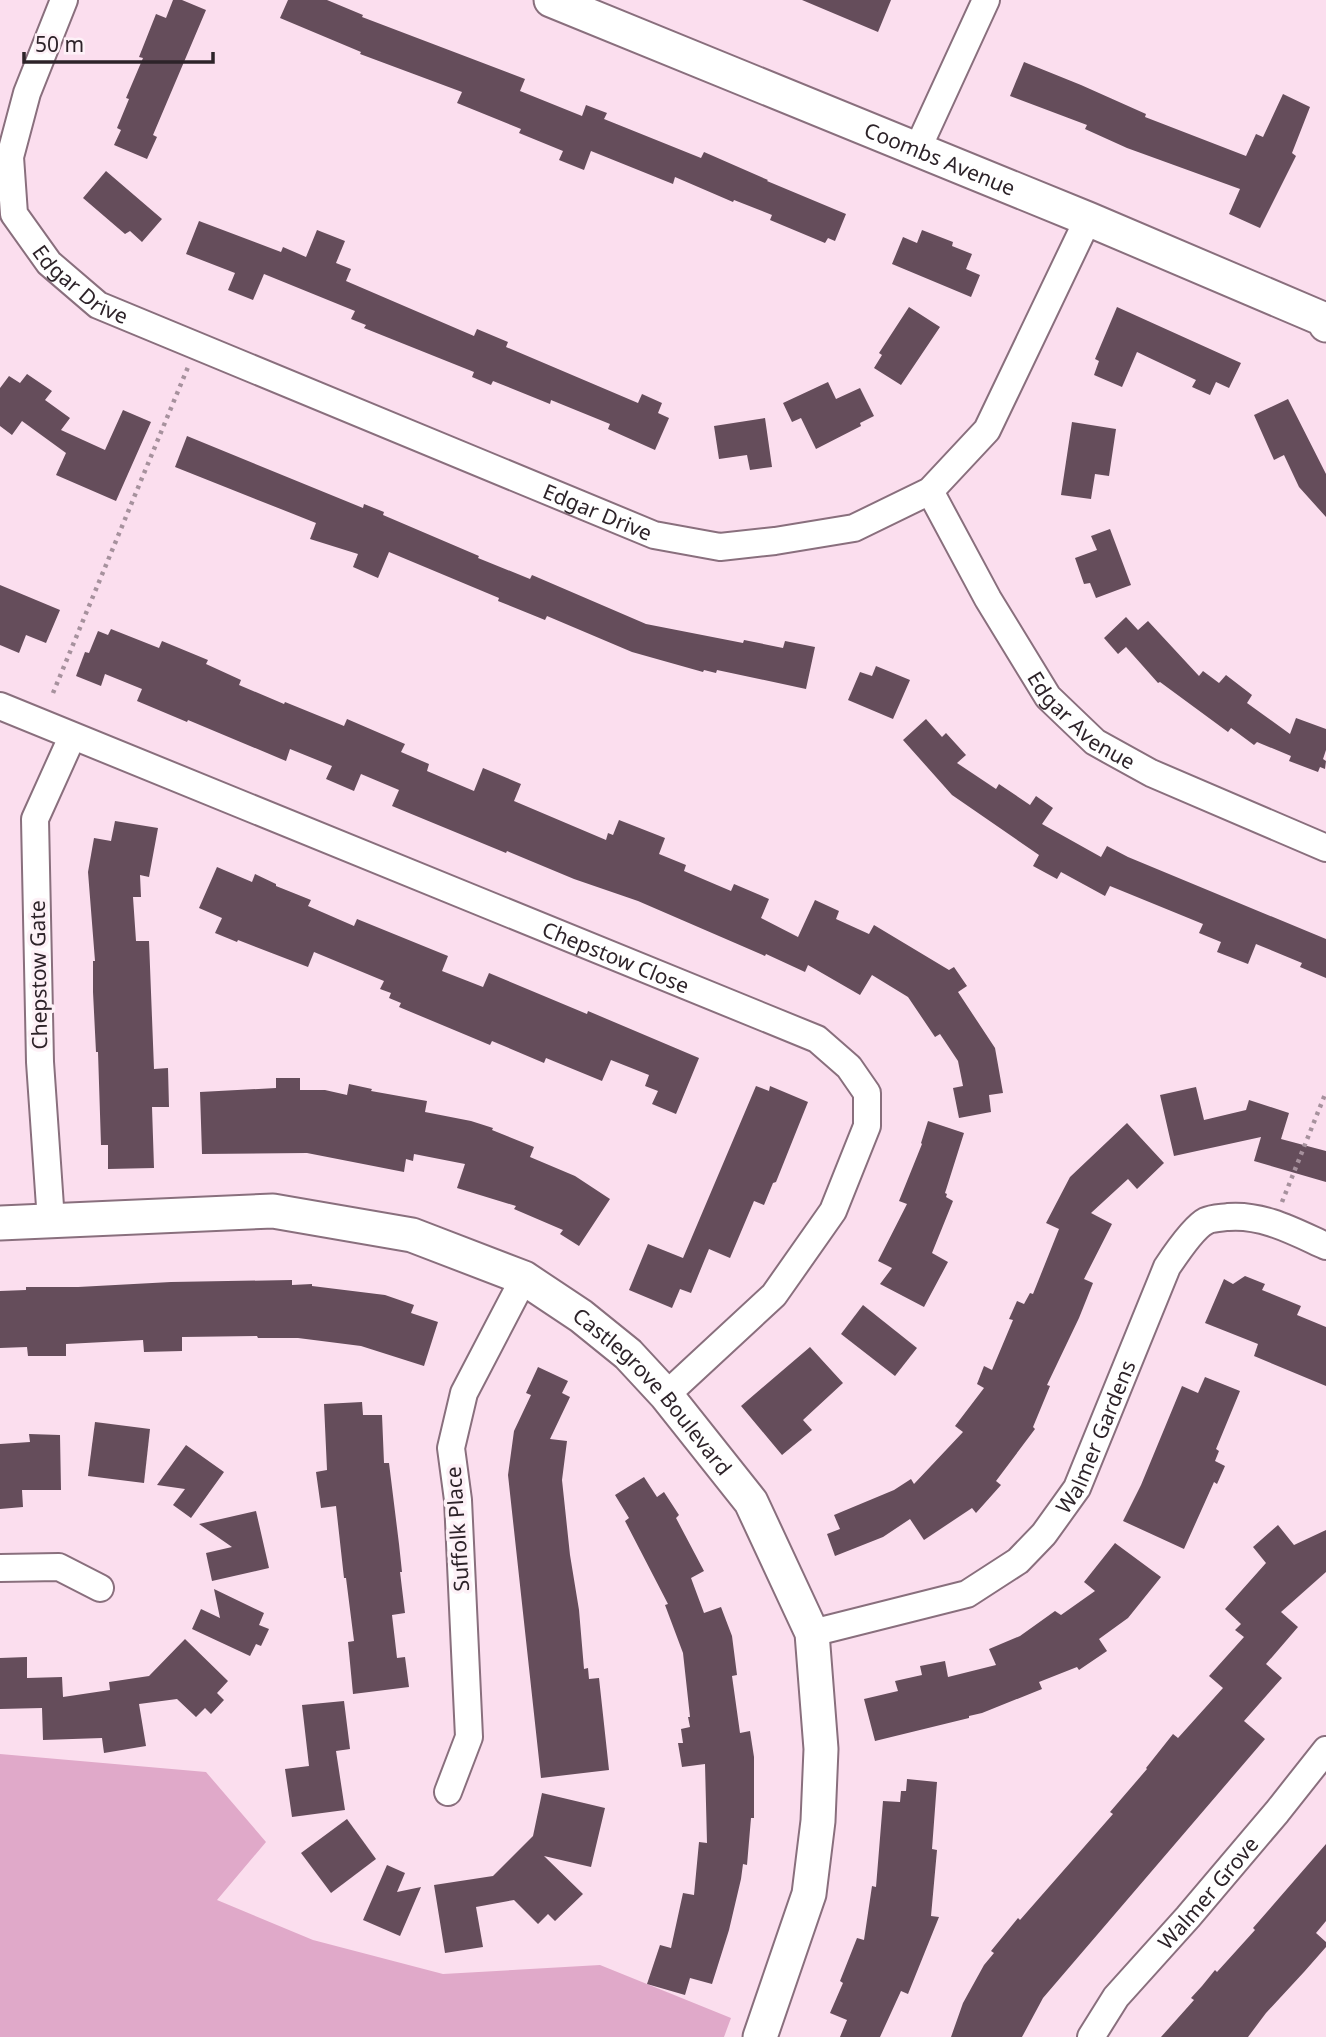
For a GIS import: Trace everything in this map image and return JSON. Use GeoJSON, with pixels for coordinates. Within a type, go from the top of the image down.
{"type":"FeatureCollection","features":[{"type":"Feature","properties":{"kind":"street","name":"Edgar Drive"},"geometry":{"type":"LineString","coordinates":[[64,0],[27,93],[10,157],[14,214],[49,263],[98,305],[654,536],[720,547],[775,541],[854,528],[930,491],[987,430],[1088,219]]}},
{"type":"Feature","properties":{"kind":"street","name":"Coombs Avenue"},"geometry":{"type":"LineString","coordinates":[[551,0],[1325,318]]}},
{"type":"Feature","properties":{"kind":"street"},"geometry":{"type":"LineString","coordinates":[[917,150],[986,0]]}},
{"type":"Feature","properties":{"kind":"street","name":"Edgar Avenue"},"geometry":{"type":"LineString","coordinates":[[930,491],[988,599],[1048,697],[1095,742],[1151,773],[1326,848]]}},
{"type":"Feature","properties":{"kind":"street","name":"Chepstow Close"},"geometry":{"type":"LineString","coordinates":[[0,706],[817,1038],[849,1067],[867,1093],[867,1126],[833,1211],[774,1295],[666,1395]]}},
{"type":"Feature","properties":{"kind":"street","name":"Chepstow Gate"},"geometry":{"type":"LineString","coordinates":[[51,1221],[40,1062],[35,819],[72,737]]}},
{"type":"Feature","properties":{"kind":"street","name":"Castlegrove Boulevard"},"geometry":{"type":"LineString","coordinates":[[0,1223],[273,1211],[412,1235],[524,1278],[581,1316],[628,1354],[666,1395],[751,1502],[812,1633],[821,1749],[818,1821],[811,1882],[760,2037]]}},
{"type":"Feature","properties":{"kind":"street","name":"Walmer Gardens"},"geometry":{"type":"LineString","coordinates":[[812,1633],[967,1594],[1018,1561],[1044,1534],[1077,1488],[1167,1267],[1205,1221],[1240,1216],[1273,1222],[1326,1247]]}},
{"type":"Feature","properties":{"kind":"street","name":"Suffolk Place"},"geometry":{"type":"LineString","coordinates":[[448,1792],[469,1737],[457,1500],[451,1448],[464,1393],[524,1278]]}},
{"type":"Feature","properties":{"kind":"street"},"geometry":{"type":"LineString","coordinates":[[0,1568],[59,1567],[100,1588]]}},
{"type":"Feature","properties":{"kind":"street","name":"Walmer Grove"},"geometry":{"type":"LineString","coordinates":[[1091,2037],[1116,1997],[1206,1896],[1326,1750]]}},
{"type":"Feature","properties":{"kind":"path"},"geometry":{"type":"LineString","coordinates":[[53,693],[197,346]]}},
{"type":"Feature","properties":{"kind":"path"},"geometry":{"type":"LineString","coordinates":[[1273,1222],[1326,1092]]}},
{"type":"Feature","properties":{"kind":"shaded area"},"geometry":{"type":"Polygon","coordinates":[[[0,1754],[206,1772],[266,1842],[217,1900],[313,1940],[443,1974],[600,1965],[731,2018],[724,2037],[0,2037],[0,1754]]]}},
{"type":"Feature","properties":{"kind":"building"},"geometry":{"type":"Polygon","coordinates":[[[173,0],[182,0],[206,10],[153,135],[157,137],[147,159],[114,145],[121,130],[117,128],[129,99],[126,98],[143,58],[139,57],[156,14],[166,18],[173,0]]]}},
{"type":"Feature","properties":{"kind":"building"},"geometry":{"type":"Polygon","coordinates":[[[288,0],[327,0],[363,15],[362,17],[525,79],[520,91],[582,116],[586,105],[607,113],[604,119],[701,158],[704,152],[846,214],[835,241],[828,238],[825,243],[770,220],[772,215],[734,200],[733,202],[675,177],[673,184],[591,151],[584,170],[559,160],[563,151],[519,133],[521,129],[457,103],[462,92],[360,54],[361,52],[280,18],[288,0]]]}},
{"type":"Feature","properties":{"kind":"building"},"geometry":{"type":"Polygon","coordinates":[[[802,0],[891,0],[878,32],[802,0]]]}},
{"type":"Feature","properties":{"kind":"building"},"geometry":{"type":"Polygon","coordinates":[[[1024,62],[1146,114],[1145,117],[1246,156],[1256,134],[1263,137],[1283,94],[1310,107],[1292,153],[1296,156],[1260,228],[1229,214],[1240,189],[1127,148],[1085,129],[1087,125],[1010,96],[1024,62]]]}},
{"type":"Feature","properties":{"kind":"building"},"geometry":{"type":"Polygon","coordinates":[[[106,171],[162,219],[142,242],[130,231],[125,234],[83,198],[106,171]]]}},
{"type":"Feature","properties":{"kind":"building"},"geometry":{"type":"Polygon","coordinates":[[[199,221],[281,252],[283,247],[306,257],[317,230],[345,241],[336,263],[351,269],[346,281],[474,336],[477,329],[508,342],[506,347],[638,403],[642,394],[662,403],[658,413],[669,418],[655,450],[608,429],[610,424],[551,400],[550,404],[493,381],[491,385],[472,377],[474,372],[364,328],[366,325],[351,319],[355,311],[264,274],[253,300],[228,290],[235,273],[186,254],[199,221]]]}},
{"type":"Feature","properties":{"kind":"building"},"geometry":{"type":"Polygon","coordinates":[[[922,230],[953,242],[952,246],[972,254],[966,269],[980,275],[971,297],[892,264],[903,237],[917,243],[922,230]]]}},
{"type":"Feature","properties":{"kind":"building"},"geometry":{"type":"Polygon","coordinates":[[[909,307],[940,327],[901,385],[874,368],[882,355],[879,353],[909,307]]]}},
{"type":"Feature","properties":{"kind":"building"},"geometry":{"type":"Polygon","coordinates":[[[1117,307],[1241,363],[1229,388],[1216,382],[1210,395],[1192,387],[1196,380],[1137,352],[1122,387],[1094,375],[1099,361],[1095,359],[1117,307]]]}},
{"type":"Feature","properties":{"kind":"building"},"geometry":{"type":"Polygon","coordinates":[[[27,374],[52,391],[45,400],[70,418],[61,430],[105,450],[123,410],[151,422],[116,501],[56,475],[66,453],[22,421],[12,435],[0,426],[0,388],[9,376],[20,383],[27,374]]]}},
{"type":"Feature","properties":{"kind":"building"},"geometry":{"type":"Polygon","coordinates":[[[828,382],[836,399],[860,388],[874,416],[860,423],[861,426],[816,449],[801,418],[792,422],[783,403],[828,382]]]}},
{"type":"Feature","properties":{"kind":"building"},"geometry":{"type":"Polygon","coordinates":[[[1288,399],[1326,474],[1326,517],[1299,487],[1284,455],[1274,460],[1254,415],[1288,399]]]}},
{"type":"Feature","properties":{"kind":"building"},"geometry":{"type":"Polygon","coordinates":[[[765,418],[772,467],[750,470],[747,455],[719,459],[714,426],[765,418]]]}},
{"type":"Feature","properties":{"kind":"building"},"geometry":{"type":"Polygon","coordinates":[[[1072,422],[1116,429],[1109,476],[1095,474],[1091,499],[1061,495],[1072,422]]]}},
{"type":"Feature","properties":{"kind":"building"},"geometry":{"type":"Polygon","coordinates":[[[187,436],[363,508],[364,504],[384,512],[383,515],[479,556],[478,558],[530,579],[532,575],[646,624],[743,643],[744,640],[783,648],[785,641],[815,647],[806,689],[717,670],[716,673],[703,672],[632,652],[547,616],[545,620],[498,601],[499,598],[389,552],[378,578],[353,567],[358,554],[310,539],[316,523],[175,467],[187,436]]]}},
{"type":"Feature","properties":{"kind":"building"},"geometry":{"type":"Polygon","coordinates":[[[1110,529],[1131,585],[1096,598],[1090,583],[1084,584],[1075,558],[1097,550],[1091,536],[1110,529]]]}},
{"type":"Feature","properties":{"kind":"building"},"geometry":{"type":"Polygon","coordinates":[[[0,585],[60,610],[46,643],[26,635],[19,653],[0,645],[0,585]]]}},
{"type":"Feature","properties":{"kind":"building"},"geometry":{"type":"Polygon","coordinates":[[[1126,617],[1138,630],[1148,621],[1199,676],[1203,671],[1219,683],[1226,675],[1252,695],[1247,703],[1290,734],[1296,718],[1326,729],[1323,759],[1326,761],[1325,769],[1320,767],[1318,772],[1289,761],[1291,756],[1257,742],[1254,745],[1231,728],[1228,732],[1158,683],[1126,647],[1118,654],[1104,638],[1126,617]]]}},
{"type":"Feature","properties":{"kind":"building"},"geometry":{"type":"Polygon","coordinates":[[[111,629],[159,648],[162,641],[208,660],[206,664],[241,680],[239,685],[344,726],[347,719],[405,744],[401,752],[429,764],[427,771],[474,791],[483,768],[521,784],[514,801],[606,840],[608,833],[613,835],[619,820],[665,838],[659,854],[686,865],[684,871],[731,891],[734,884],[769,899],[761,918],[798,937],[815,900],[839,911],[836,919],[869,934],[874,925],[949,970],[954,967],[967,986],[958,992],[995,1048],[1003,1093],[989,1095],[991,1112],[959,1118],[953,1088],[963,1086],[958,1061],[940,1034],[935,1037],[908,997],[872,975],[860,995],[808,965],[805,972],[638,901],[574,879],[507,851],[506,853],[392,806],[399,790],[361,774],[354,791],[326,779],[332,766],[290,749],[286,761],[188,720],[187,722],[137,701],[142,689],[105,674],[101,686],[76,676],[85,652],[89,653],[98,631],[108,635],[111,629]]]}},
{"type":"Feature","properties":{"kind":"building"},"geometry":{"type":"Polygon","coordinates":[[[876,666],[910,680],[893,719],[848,700],[860,672],[872,676],[876,666]]]}},
{"type":"Feature","properties":{"kind":"building"},"geometry":{"type":"Polygon","coordinates":[[[926,719],[942,737],[946,733],[966,755],[957,763],[996,789],[999,784],[1030,805],[1036,796],[1053,808],[1042,824],[1101,857],[1107,846],[1326,939],[1326,978],[1300,967],[1302,963],[1256,944],[1248,964],[1217,952],[1221,942],[1199,933],[1203,924],[1110,886],[1105,896],[1061,872],[1057,879],[1033,866],[1039,855],[952,795],[903,740],[926,719]]]}},
{"type":"Feature","properties":{"kind":"building"},"geometry":{"type":"Polygon","coordinates":[[[115,821],[158,828],[149,877],[140,875],[141,897],[133,897],[136,941],[149,941],[154,1069],[168,1068],[169,1107],[152,1107],[154,1168],[108,1169],[108,1145],[101,1145],[93,992],[95,961],[88,872],[94,838],[111,841],[115,821]]]}},
{"type":"Feature","properties":{"kind":"building"},"geometry":{"type":"Polygon","coordinates":[[[217,867],[252,882],[255,874],[311,900],[308,906],[354,926],[357,919],[448,956],[442,971],[483,987],[489,973],[699,1058],[676,1114],[652,1104],[658,1091],[645,1086],[649,1075],[611,1060],[602,1081],[546,1058],[544,1063],[492,1041],[490,1045],[399,1007],[401,1003],[389,998],[391,993],[380,989],[384,981],[314,952],[308,967],[215,933],[222,918],[199,908],[217,867]]]}},
{"type":"Feature","properties":{"kind":"building"},"geometry":{"type":"Polygon","coordinates":[[[276,1078],[300,1078],[300,1090],[325,1090],[347,1095],[349,1084],[372,1089],[371,1091],[427,1101],[425,1112],[493,1128],[492,1130],[534,1147],[530,1157],[575,1176],[610,1199],[579,1246],[560,1234],[563,1230],[514,1209],[516,1206],[457,1188],[465,1164],[414,1154],[413,1161],[406,1159],[404,1172],[307,1153],[202,1154],[200,1092],[276,1088],[276,1078]]]}},
{"type":"Feature","properties":{"kind":"building"},"geometry":{"type":"Polygon","coordinates":[[[756,1086],[769,1091],[770,1086],[808,1102],[764,1205],[754,1201],[730,1258],[709,1249],[691,1293],[680,1289],[672,1308],[629,1290],[648,1244],[683,1258],[756,1086]]]}},
{"type":"Feature","properties":{"kind":"building"},"geometry":{"type":"Polygon","coordinates":[[[1196,1087],[1204,1120],[1246,1110],[1249,1100],[1289,1113],[1281,1139],[1326,1151],[1326,1182],[1254,1161],[1261,1137],[1174,1156],[1160,1095],[1196,1087]]]}},
{"type":"Feature","properties":{"kind":"building"},"geometry":{"type":"Polygon","coordinates":[[[928,1121],[964,1133],[945,1193],[946,1197],[953,1201],[932,1253],[948,1262],[924,1307],[880,1284],[892,1268],[878,1261],[907,1204],[899,1201],[922,1144],[928,1121]]]}},
{"type":"Feature","properties":{"kind":"building"},"geometry":{"type":"Polygon","coordinates":[[[1127,1123],[1164,1163],[1137,1189],[1128,1179],[1091,1213],[1112,1224],[1084,1279],[1093,1283],[1047,1385],[1050,1386],[1033,1427],[1035,1429],[996,1481],[1001,1485],[976,1513],[972,1508],[924,1540],[910,1519],[883,1537],[835,1556],[827,1534],[840,1529],[834,1515],[894,1490],[911,1479],[914,1484],[963,1432],[955,1426],[984,1388],[977,1384],[984,1366],[992,1370],[1013,1320],[1009,1319],[1017,1301],[1024,1304],[1030,1293],[1033,1294],[1059,1229],[1046,1223],[1070,1177],[1127,1123]]]}},
{"type":"Feature","properties":{"kind":"building"},"geometry":{"type":"Polygon","coordinates":[[[1245,1276],[1265,1284],[1262,1290],[1301,1306],[1297,1315],[1326,1327],[1326,1386],[1254,1356],[1258,1344],[1205,1323],[1224,1279],[1233,1284],[1245,1276]]]}},
{"type":"Feature","properties":{"kind":"building"},"geometry":{"type":"Polygon","coordinates":[[[292,1280],[292,1285],[312,1284],[385,1295],[414,1305],[411,1313],[438,1322],[424,1366],[361,1346],[257,1336],[182,1337],[182,1351],[144,1352],[143,1340],[66,1344],[66,1356],[28,1356],[27,1347],[0,1348],[0,1291],[26,1290],[26,1287],[292,1280]]]}},
{"type":"Feature","properties":{"kind":"building"},"geometry":{"type":"Polygon","coordinates":[[[863,1305],[917,1348],[895,1376],[841,1334],[863,1305]]]}},
{"type":"Feature","properties":{"kind":"building"},"geometry":{"type":"Polygon","coordinates":[[[810,1347],[843,1383],[803,1420],[812,1430],[782,1455],[741,1406],[810,1347]]]}},
{"type":"Feature","properties":{"kind":"building"},"geometry":{"type":"Polygon","coordinates":[[[538,1367],[568,1381],[562,1393],[570,1397],[550,1439],[567,1441],[562,1480],[584,1669],[588,1668],[589,1679],[599,1678],[609,1770],[541,1778],[508,1475],[514,1431],[531,1395],[526,1393],[538,1367]]]}},
{"type":"Feature","properties":{"kind":"building"},"geometry":{"type":"Polygon","coordinates":[[[1205,1377],[1240,1391],[1216,1449],[1219,1451],[1215,1461],[1225,1466],[1217,1484],[1214,1482],[1184,1549],[1123,1521],[1182,1386],[1198,1393],[1205,1377]]]}},
{"type":"Feature","properties":{"kind":"building"},"geometry":{"type":"Polygon","coordinates":[[[362,1402],[363,1415],[382,1415],[384,1463],[389,1463],[405,1613],[392,1615],[397,1658],[405,1657],[409,1687],[353,1694],[348,1642],[354,1641],[336,1506],[321,1508],[316,1472],[327,1470],[324,1404],[362,1402]]]}},
{"type":"Feature","properties":{"kind":"building"},"geometry":{"type":"Polygon","coordinates":[[[95,1422],[150,1429],[144,1483],[88,1476],[95,1422]]]}},
{"type":"Feature","properties":{"kind":"building"},"geometry":{"type":"Polygon","coordinates":[[[29,1434],[60,1435],[61,1490],[22,1490],[23,1507],[0,1509],[0,1444],[30,1442],[29,1434]]]}},
{"type":"Feature","properties":{"kind":"building"},"geometry":{"type":"Polygon","coordinates":[[[186,1445],[224,1472],[191,1518],[173,1505],[185,1489],[157,1485],[186,1445]]]}},
{"type":"Feature","properties":{"kind":"building"},"geometry":{"type":"Polygon","coordinates":[[[644,1477],[657,1497],[664,1492],[679,1515],[676,1518],[704,1571],[691,1578],[704,1613],[721,1607],[732,1636],[737,1675],[732,1676],[740,1733],[750,1731],[754,1757],[754,1818],[751,1818],[747,1865],[743,1864],[729,1930],[712,1984],[690,1978],[685,1995],[647,1984],[660,1945],[671,1948],[683,1893],[694,1895],[699,1842],[707,1843],[705,1764],[682,1767],[678,1743],[683,1743],[681,1729],[690,1727],[683,1653],[665,1605],[668,1604],[625,1521],[629,1518],[615,1495],[644,1477]]]}},
{"type":"Feature","properties":{"kind":"building"},"geometry":{"type":"Polygon","coordinates":[[[256,1511],[269,1568],[212,1581],[206,1553],[232,1547],[199,1524],[256,1511]]]}},
{"type":"Feature","properties":{"kind":"building"},"geometry":{"type":"Polygon","coordinates":[[[1278,1525],[1294,1545],[1326,1530],[1326,1572],[1281,1612],[1298,1627],[1266,1664],[1282,1678],[1244,1721],[1265,1739],[1043,1998],[1022,2037],[951,2037],[963,2003],[984,1965],[994,1953],[991,1951],[1113,1814],[1110,1812],[1173,1734],[1178,1738],[1223,1688],[1209,1676],[1244,1637],[1235,1630],[1241,1624],[1225,1609],[1266,1563],[1253,1547],[1278,1525]]]}},
{"type":"Feature","properties":{"kind":"building"},"geometry":{"type":"Polygon","coordinates":[[[1115,1543],[1161,1577],[1128,1618],[1099,1639],[1107,1651],[1079,1670],[1077,1667],[1039,1682],[1042,1689],[982,1713],[875,1741],[864,1699],[898,1691],[895,1681],[922,1675],[920,1666],[945,1661],[948,1677],[996,1665],[989,1649],[1020,1636],[1055,1611],[1061,1615],[1095,1591],[1084,1582],[1115,1543]]]}},
{"type":"Feature","properties":{"kind":"building"},"geometry":{"type":"Polygon","coordinates":[[[214,1589],[264,1613],[259,1625],[269,1629],[261,1646],[256,1644],[250,1656],[192,1629],[201,1609],[220,1618],[214,1589]]]}},
{"type":"Feature","properties":{"kind":"building"},"geometry":{"type":"Polygon","coordinates":[[[185,1639],[228,1681],[217,1693],[224,1700],[211,1714],[205,1708],[196,1717],[177,1699],[139,1704],[146,1746],[104,1753],[102,1738],[43,1740],[42,1708],[0,1709],[0,1658],[27,1657],[27,1678],[62,1677],[63,1697],[110,1690],[109,1682],[149,1676],[185,1639]]]}},
{"type":"Feature","properties":{"kind":"building"},"geometry":{"type":"Polygon","coordinates":[[[344,1701],[350,1749],[336,1751],[345,1810],[292,1817],[285,1769],[309,1766],[302,1705],[344,1701]]]}},
{"type":"Feature","properties":{"kind":"building"},"geometry":{"type":"Polygon","coordinates":[[[907,1779],[937,1782],[932,1849],[937,1850],[931,1916],[939,1917],[908,1994],[901,1991],[880,2037],[840,2037],[847,2020],[830,2013],[857,1938],[864,1940],[872,1886],[876,1887],[883,1801],[900,1802],[901,1791],[906,1791],[907,1779]]]}},
{"type":"Feature","properties":{"kind":"building"},"geometry":{"type":"Polygon","coordinates":[[[542,1793],[605,1808],[591,1867],[544,1856],[583,1894],[555,1921],[548,1914],[538,1924],[514,1900],[476,1907],[483,1947],[445,1953],[434,1885],[493,1876],[533,1836],[542,1793]]]}},
{"type":"Feature","properties":{"kind":"building"},"geometry":{"type":"Polygon","coordinates":[[[347,1819],[376,1859],[331,1893],[301,1853],[347,1819]]]}},
{"type":"Feature","properties":{"kind":"building"},"geometry":{"type":"Polygon","coordinates":[[[1326,1844],[1326,1921],[1316,1933],[1326,1942],[1326,1947],[1266,2013],[1248,2037],[1161,2037],[1194,2000],[1191,1998],[1255,1930],[1253,1928],[1326,1844]]]}},
{"type":"Feature","properties":{"kind":"building"},"geometry":{"type":"Polygon","coordinates":[[[387,1865],[405,1873],[397,1892],[421,1887],[400,1936],[363,1920],[387,1865]]]}}]}
